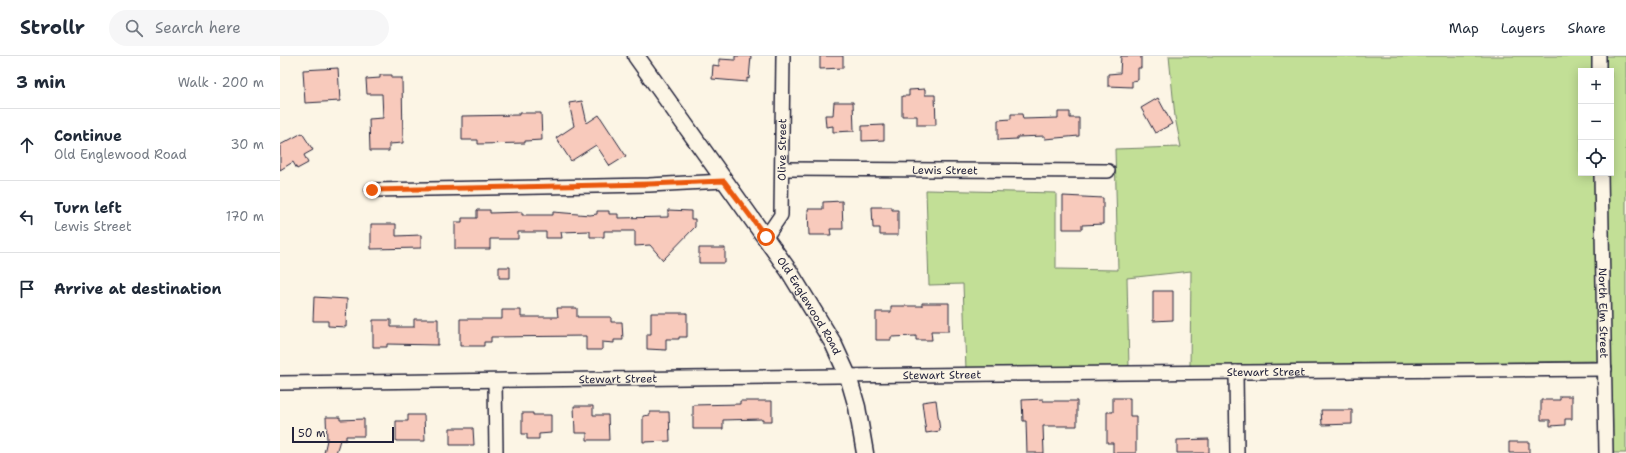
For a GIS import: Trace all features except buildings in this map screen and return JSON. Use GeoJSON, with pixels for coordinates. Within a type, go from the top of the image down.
{"type":"FeatureCollection","features":[{"type":"Feature","properties":{"kind":"street","name":"Old Englewood Road"},"geometry":{"type":"LineString","coordinates":[[636,56],[724,181],[766,237],[833,343],[848,376],[857,407],[865,453]]}},
{"type":"Feature","properties":{"kind":"street","name":"Olive Street"},"geometry":{"type":"LineString","coordinates":[[766,237],[782,215],[782,56]]}},
{"type":"Feature","properties":{"kind":"street"},"geometry":{"type":"LineString","coordinates":[[1599,56],[1599,68]]}},
{"type":"Feature","properties":{"kind":"street","name":"Lewis Street"},"geometry":{"type":"LineString","coordinates":[[783,169],[1108,171]]}},
{"type":"Feature","properties":{"kind":"street","name":"North Elm Street"},"geometry":{"type":"LineString","coordinates":[[1601,176],[1606,453]]}},
{"type":"Feature","properties":{"kind":"street"},"geometry":{"type":"LineString","coordinates":[[372,190],[641,185],[724,181]]}},
{"type":"Feature","properties":{"kind":"street","name":"Stewart Street"},"geometry":{"type":"LineString","coordinates":[[280,383],[495,382],[848,376],[1605,369]]}},
{"type":"Feature","properties":{"kind":"street"},"geometry":{"type":"LineString","coordinates":[[1236,372],[1237,453]]}},
{"type":"Feature","properties":{"kind":"street"},"geometry":{"type":"LineString","coordinates":[[495,382],[496,453]]}},
{"type":"Feature","properties":{"kind":"green space"},"geometry":{"type":"Polygon","coordinates":[[[1169,56],[1626,56],[1626,453],[1605,453],[1595,361],[1190,367],[1191,271],[1127,278],[1129,368],[966,370],[963,284],[929,285],[926,190],[1056,193],[1056,269],[1118,270],[1115,149],[1181,147],[1175,117],[1169,56]]]}},
{"type":"Feature","properties":{"kind":"route"},"geometry":{"type":"LineString","coordinates":[[372,190],[724,181],[766,237]]}}]}
